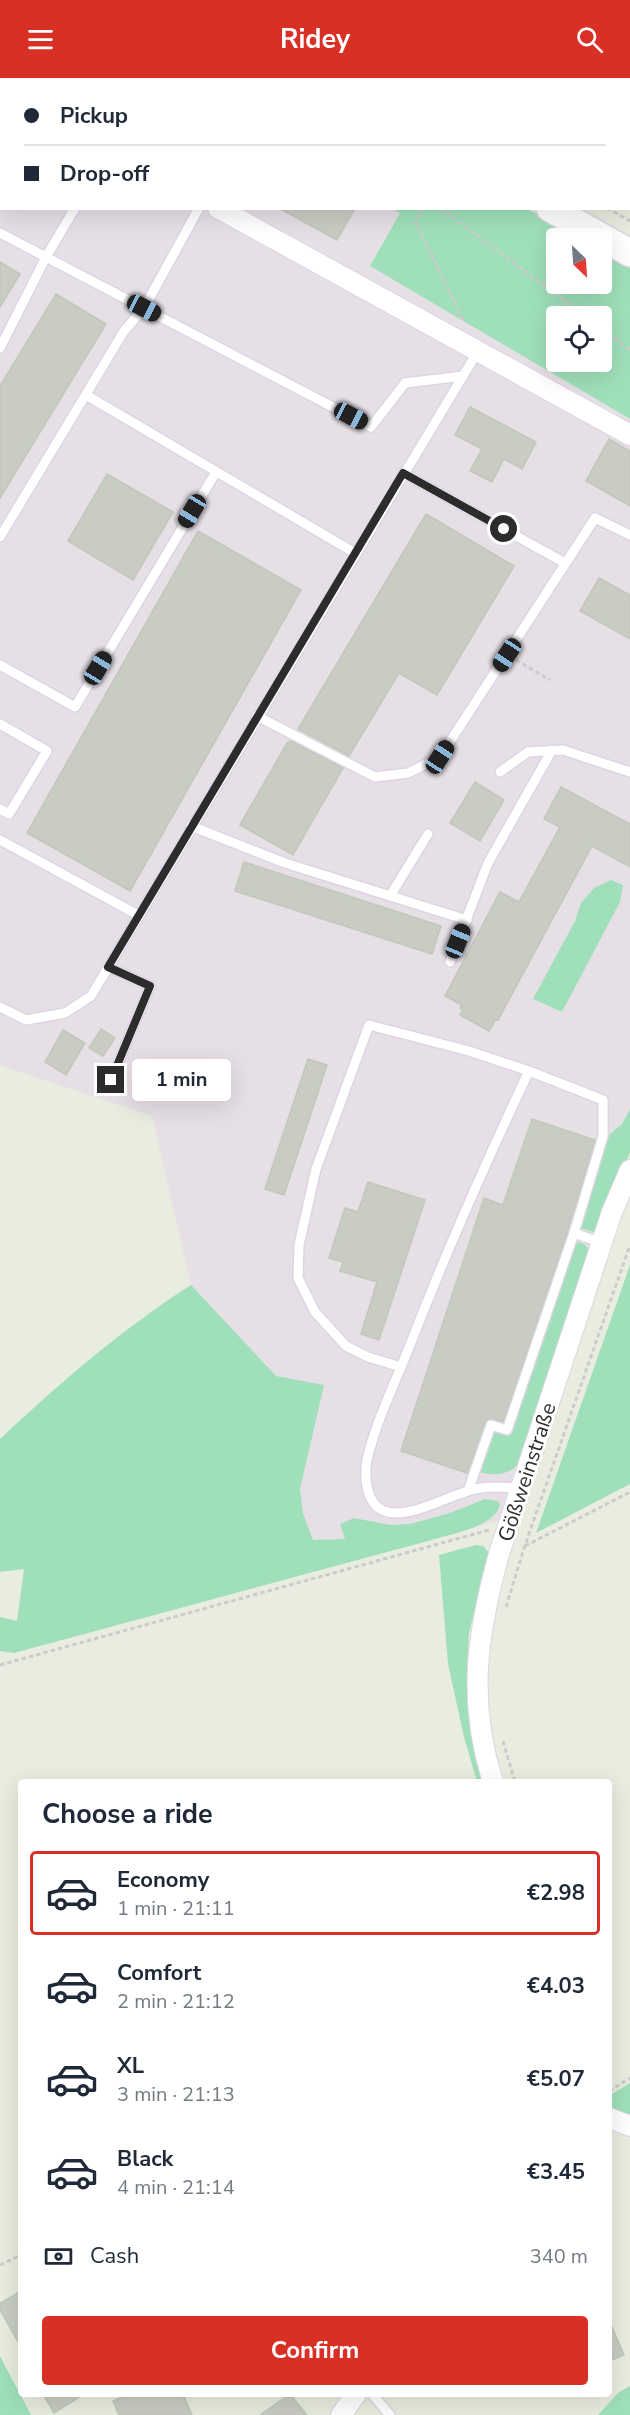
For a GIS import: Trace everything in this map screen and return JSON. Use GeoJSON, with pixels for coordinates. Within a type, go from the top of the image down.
{"type":"FeatureCollection","features":[{"type":"Feature","properties":{"kind":"main road"},"geometry":{"type":"LineString","coordinates":[[554,210],[630,253]]}},
{"type":"Feature","properties":{"kind":"street"},"geometry":{"type":"LineString","coordinates":[[222,210],[630,435]]}},
{"type":"Feature","properties":{"kind":"street","name":"Gößweinstraße"},"geometry":{"type":"LineString","coordinates":[[492,1779],[480,1735],[476,1691],[477,1657],[486,1600],[602,1243],[630,1170]]}},
{"type":"Feature","properties":{"kind":"street"},"geometry":{"type":"LineString","coordinates":[[612,2119],[630,2126]]}},
{"type":"Feature","properties":{"kind":"street"},"geometry":{"type":"LineString","coordinates":[[341,2415],[354,2397]]}},
{"type":"Feature","properties":{"kind":"lane"},"geometry":{"type":"LineString","coordinates":[[0,348],[46,257],[74,210]]}},
{"type":"Feature","properties":{"kind":"lane"},"geometry":{"type":"LineString","coordinates":[[0,537],[124,331],[144,308],[198,210]]}},
{"type":"Feature","properties":{"kind":"lane"},"geometry":{"type":"LineString","coordinates":[[0,233],[371,427],[405,383],[463,376]]}},
{"type":"Feature","properties":{"kind":"lane"},"geometry":{"type":"LineString","coordinates":[[0,1007],[26,1020],[65,1013],[91,996],[478,351]]}},
{"type":"Feature","properties":{"kind":"lane"},"geometry":{"type":"LineString","coordinates":[[86,395],[355,553]]}},
{"type":"Feature","properties":{"kind":"lane"},"geometry":{"type":"LineString","coordinates":[[0,665],[75,707],[216,472]]}},
{"type":"Feature","properties":{"kind":"lane"},"geometry":{"type":"LineString","coordinates":[[403,473],[566,563]]}},
{"type":"Feature","properties":{"kind":"lane"},"geometry":{"type":"LineString","coordinates":[[257,716],[375,777],[408,773],[440,757],[595,518],[630,535]]}},
{"type":"Feature","properties":{"kind":"lane"},"geometry":{"type":"LineString","coordinates":[[0,724],[47,751],[9,814],[0,809]]}},
{"type":"Feature","properties":{"kind":"lane"},"geometry":{"type":"LineString","coordinates":[[450,962],[489,863],[552,750]]}},
{"type":"Feature","properties":{"kind":"lane"},"geometry":{"type":"LineString","coordinates":[[500,772],[528,752],[562,750],[630,772]]}},
{"type":"Feature","properties":{"kind":"lane"},"geometry":{"type":"LineString","coordinates":[[191,826],[285,863],[467,920]]}},
{"type":"Feature","properties":{"kind":"lane"},"geometry":{"type":"LineString","coordinates":[[390,896],[428,834]]}},
{"type":"Feature","properties":{"kind":"lane"},"geometry":{"type":"LineString","coordinates":[[0,840],[138,915]]}},
{"type":"Feature","properties":{"kind":"lane"},"geometry":{"type":"LineString","coordinates":[[108,967],[150,986],[111,1080]]}},
{"type":"Feature","properties":{"kind":"lane"},"geometry":{"type":"LineString","coordinates":[[401,1367],[368,1357],[346,1346],[315,1312],[298,1278],[299,1245],[316,1169],[369,1025],[469,1051],[529,1071],[603,1100],[603,1136],[574,1233],[507,1430],[491,1425],[468,1491]]}},
{"type":"Feature","properties":{"kind":"lane"},"geometry":{"type":"LineString","coordinates":[[522,1489],[481,1488],[413,1511],[396,1513],[381,1510],[371,1499],[366,1483],[367,1461],[401,1367],[477,1180],[529,1071]]}},
{"type":"Feature","properties":{"kind":"lane"},"geometry":{"type":"LineString","coordinates":[[574,1233],[602,1243]]}},
{"type":"Feature","properties":{"kind":"lane"},"geometry":{"type":"LineString","coordinates":[[375,2397],[390,2415]]}},
{"type":"Feature","properties":{"kind":"path"},"geometry":{"type":"LineString","coordinates":[[422,210],[415,221],[478,351]]}},
{"type":"Feature","properties":{"kind":"path"},"geometry":{"type":"LineString","coordinates":[[443,210],[572,306]]}},
{"type":"Feature","properties":{"kind":"path"},"geometry":{"type":"LineString","coordinates":[[611,210],[630,221]]}},
{"type":"Feature","properties":{"kind":"path"},"geometry":{"type":"LineString","coordinates":[[612,336],[630,350]]}},
{"type":"Feature","properties":{"kind":"path"},"geometry":{"type":"LineString","coordinates":[[507,655],[550,680]]}},
{"type":"Feature","properties":{"kind":"path"},"geometry":{"type":"LineString","coordinates":[[504,1614],[525,1545],[630,1245]]}},
{"type":"Feature","properties":{"kind":"path"},"geometry":{"type":"LineString","coordinates":[[525,1545],[630,1492]]}},
{"type":"Feature","properties":{"kind":"path"},"geometry":{"type":"LineString","coordinates":[[1,1663],[511,1524]]}},
{"type":"Feature","properties":{"kind":"path"},"geometry":{"type":"LineString","coordinates":[[500,1733],[514,1779]]}},
{"type":"Feature","properties":{"kind":"path"},"geometry":{"type":"LineString","coordinates":[[612,2089],[630,2078]]}},
{"type":"Feature","properties":{"kind":"path"},"geometry":{"type":"LineString","coordinates":[[0,2265],[18,2256]]}},
{"type":"Feature","properties":{"kind":"shaded area"},"geometry":{"type":"Polygon","coordinates":[[[0,210],[395,210],[400,212],[370,266],[546,370],[546,372],[550,372],[630,419],[630,1152],[610,1198],[505,1519],[428,1541],[313,1540],[303,1513],[300,1489],[323,1386],[276,1376],[191,1285],[152,1116],[0,1065],[0,210]]]}},
{"type":"Feature","properties":{"kind":"green space"},"geometry":{"type":"Polygon","coordinates":[[[395,210],[530,210],[562,228],[546,228],[546,294],[612,294],[612,257],[630,267],[630,419],[550,372],[612,372],[612,306],[546,306],[546,370],[370,266],[400,213],[395,210]]]}},
{"type":"Feature","properties":{"kind":"green space"},"geometry":{"type":"Polygon","coordinates":[[[611,880],[623,885],[620,902],[562,1012],[533,999],[575,921],[581,903],[594,888],[611,880]]]}},
{"type":"Feature","properties":{"kind":"green space"},"geometry":{"type":"Polygon","coordinates":[[[630,1109],[630,1152],[598,1233],[579,1228],[609,1135],[622,1124],[630,1109]]]}},
{"type":"Feature","properties":{"kind":"green space"},"geometry":{"type":"Polygon","coordinates":[[[575,1241],[584,1244],[592,1252],[520,1464],[501,1474],[479,1472],[493,1433],[509,1434],[575,1241]]]}},
{"type":"Feature","properties":{"kind":"green space"},"geometry":{"type":"Polygon","coordinates":[[[630,1265],[630,1484],[536,1533],[630,1265]]]}},
{"type":"Feature","properties":{"kind":"green space"},"geometry":{"type":"Polygon","coordinates":[[[191,1285],[276,1376],[324,1385],[300,1489],[303,1513],[313,1540],[345,1539],[340,1524],[354,1518],[390,1525],[410,1524],[450,1513],[485,1499],[497,1501],[500,1504],[497,1512],[481,1524],[458,1533],[14,1653],[0,1651],[0,1617],[17,1621],[24,1569],[0,1572],[0,1439],[92,1358],[140,1320],[191,1285]]]}},
{"type":"Feature","properties":{"kind":"green space"},"geometry":{"type":"Polygon","coordinates":[[[476,1545],[483,1546],[489,1553],[469,1633],[467,1667],[468,1712],[485,1779],[476,1779],[464,1737],[448,1664],[439,1555],[476,1545]]]}},
{"type":"Feature","properties":{"kind":"green space"},"geometry":{"type":"Polygon","coordinates":[[[630,2083],[630,2114],[627,2116],[612,2109],[612,2094],[630,2083]]]}},
{"type":"Feature","properties":{"kind":"green space"},"geometry":{"type":"Polygon","coordinates":[[[0,2356],[18,2390],[18,2397],[22,2397],[31,2415],[0,2415],[0,2356]]]}},
{"type":"Feature","properties":{"kind":"green space"},"geometry":{"type":"Polygon","coordinates":[[[630,2386],[630,2415],[598,2415],[618,2393],[630,2386]]]}},
{"type":"Feature","properties":{"kind":"building"},"geometry":{"type":"Polygon","coordinates":[[[283,210],[354,210],[337,240],[283,210]]]}},
{"type":"Feature","properties":{"kind":"building"},"geometry":{"type":"Polygon","coordinates":[[[0,262],[20,274],[0,307],[0,262]]]}},
{"type":"Feature","properties":{"kind":"building"},"geometry":{"type":"Polygon","coordinates":[[[56,294],[106,324],[0,498],[0,386],[56,294]]]}},
{"type":"Feature","properties":{"kind":"building"},"geometry":{"type":"Polygon","coordinates":[[[470,407],[536,442],[522,469],[504,459],[492,482],[470,471],[482,449],[455,435],[470,407]]]}},
{"type":"Feature","properties":{"kind":"building"},"geometry":{"type":"Polygon","coordinates":[[[609,439],[630,451],[630,506],[586,481],[609,439]]]}},
{"type":"Feature","properties":{"kind":"building"},"geometry":{"type":"Polygon","coordinates":[[[107,474],[173,512],[133,580],[68,541],[107,474]]]}},
{"type":"Feature","properties":{"kind":"building"},"geometry":{"type":"Polygon","coordinates":[[[426,514],[514,566],[437,695],[399,673],[349,756],[298,729],[426,514]]]}},
{"type":"Feature","properties":{"kind":"building"},"geometry":{"type":"Polygon","coordinates":[[[198,531],[301,590],[130,891],[27,833],[198,531]]]}},
{"type":"Feature","properties":{"kind":"building"},"geometry":{"type":"Polygon","coordinates":[[[599,578],[630,595],[630,639],[580,611],[599,578]]]}},
{"type":"Feature","properties":{"kind":"building"},"geometry":{"type":"Polygon","coordinates":[[[291,741],[343,768],[293,855],[240,825],[287,743],[291,741]]]}},
{"type":"Feature","properties":{"kind":"building"},"geometry":{"type":"Polygon","coordinates":[[[475,782],[504,800],[480,841],[450,823],[475,782]]]}},
{"type":"Feature","properties":{"kind":"building"},"geometry":{"type":"Polygon","coordinates":[[[561,787],[630,824],[630,867],[592,846],[498,1020],[496,1019],[489,1031],[460,1015],[462,1005],[445,996],[500,892],[519,902],[560,827],[544,819],[561,787]]]}},
{"type":"Feature","properties":{"kind":"building"},"geometry":{"type":"Polygon","coordinates":[[[244,862],[441,926],[432,954],[235,891],[244,862]]]}},
{"type":"Feature","properties":{"kind":"building"},"geometry":{"type":"Polygon","coordinates":[[[101,1029],[115,1038],[103,1056],[89,1048],[101,1029]]]}},
{"type":"Feature","properties":{"kind":"building"},"geometry":{"type":"Polygon","coordinates":[[[63,1030],[85,1043],[66,1075],[45,1062],[63,1030]]]}},
{"type":"Feature","properties":{"kind":"building"},"geometry":{"type":"Polygon","coordinates":[[[308,1059],[327,1065],[284,1195],[265,1189],[308,1059]]]}},
{"type":"Feature","properties":{"kind":"building"},"geometry":{"type":"Polygon","coordinates":[[[532,1119],[595,1140],[568,1231],[503,1422],[492,1418],[486,1420],[467,1473],[401,1451],[484,1198],[503,1205],[532,1119]]]}},
{"type":"Feature","properties":{"kind":"building"},"geometry":{"type":"Polygon","coordinates":[[[368,1182],[425,1200],[379,1340],[361,1334],[377,1282],[340,1271],[343,1262],[329,1258],[345,1208],[358,1212],[368,1182]]]}},
{"type":"Feature","properties":{"kind":"building"},"geometry":{"type":"Polygon","coordinates":[[[18,2293],[18,2342],[0,2310],[0,2303],[18,2293]]]}},
{"type":"Feature","properties":{"kind":"building"},"geometry":{"type":"Polygon","coordinates":[[[612,2327],[624,2355],[612,2360],[612,2327]]]}},
{"type":"Feature","properties":{"kind":"building"},"geometry":{"type":"Polygon","coordinates":[[[45,2397],[79,2397],[54,2413],[45,2397]]]}},
{"type":"Feature","properties":{"kind":"building"},"geometry":{"type":"Polygon","coordinates":[[[123,2397],[184,2397],[192,2415],[119,2415],[113,2401],[123,2397]]]}},
{"type":"Feature","properties":{"kind":"building"},"geometry":{"type":"Polygon","coordinates":[[[286,2397],[292,2397],[307,2415],[260,2415],[286,2397]]]}},
{"type":"Feature","properties":{"kind":"route"},"geometry":{"type":"LineString","coordinates":[[111,1080],[150,986],[108,967],[403,473],[504,529]]}}]}
